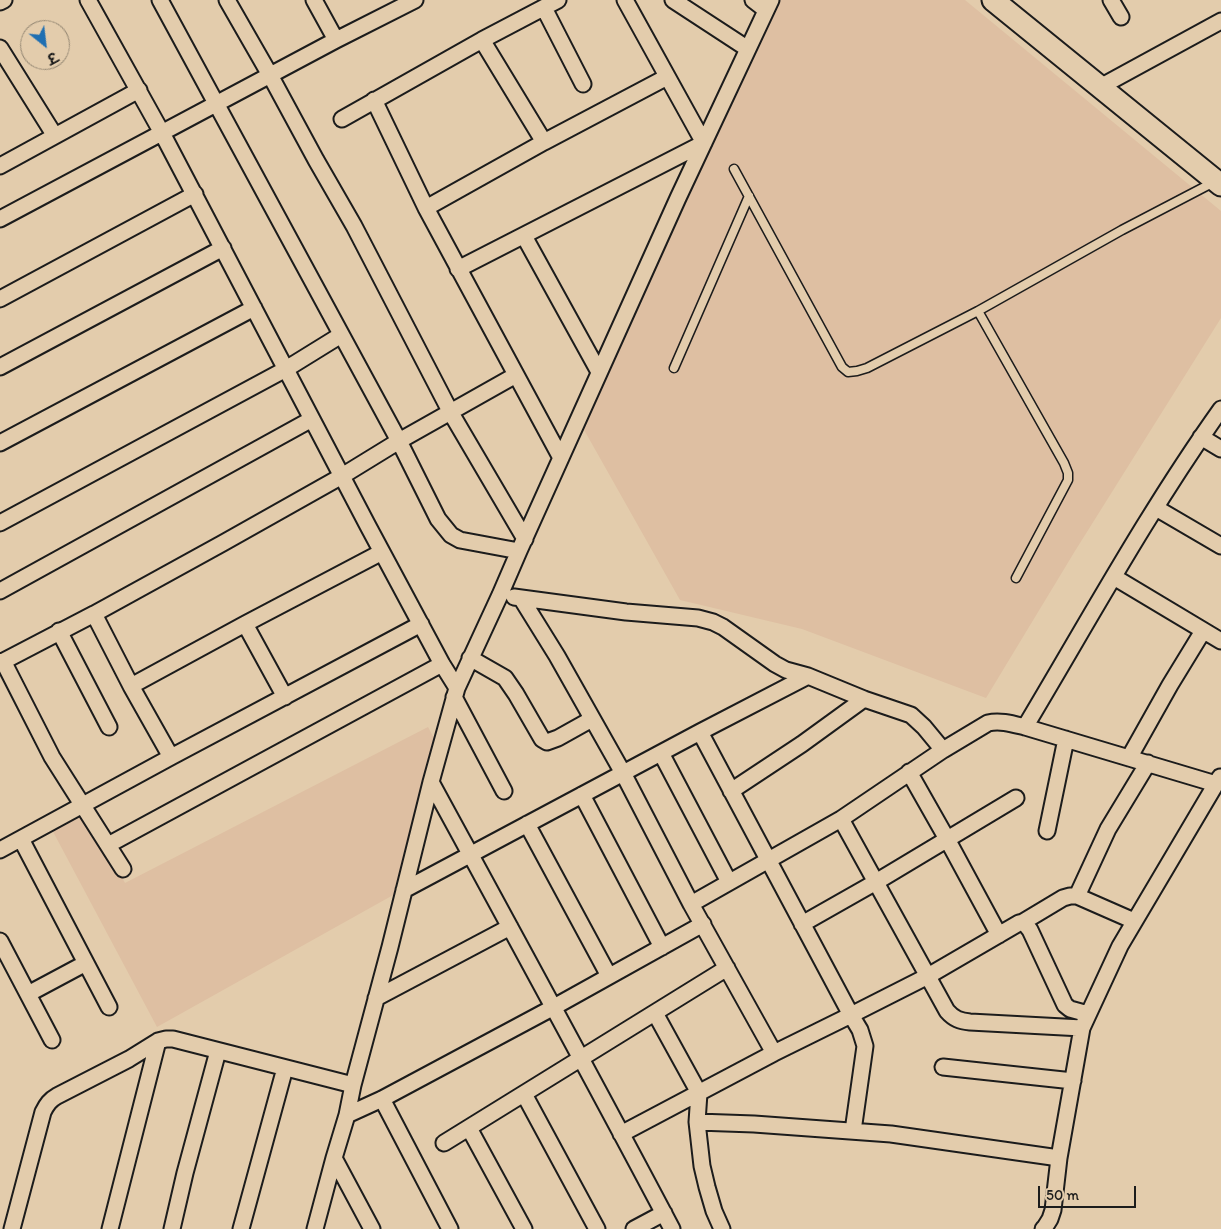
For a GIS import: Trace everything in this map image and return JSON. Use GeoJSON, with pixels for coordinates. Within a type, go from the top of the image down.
{"type":"FeatureCollection","features":[{"type":"Feature","properties":{"kind":"street"},"geometry":{"type":"LineString","coordinates":[[0,2],[4,0]]}},
{"type":"Feature","properties":{"kind":"street"},"geometry":{"type":"LineString","coordinates":[[88,0],[195,194],[421,624],[504,792]]}},
{"type":"Feature","properties":{"kind":"street"},"geometry":{"type":"LineString","coordinates":[[160,0],[399,441],[438,519],[451,535],[460,540],[522,545]]}},
{"type":"Feature","properties":{"kind":"street"},"geometry":{"type":"LineString","coordinates":[[227,0],[354,226],[522,545]]}},
{"type":"Feature","properties":{"kind":"street"},"geometry":{"type":"LineString","coordinates":[[314,0],[336,40]]}},
{"type":"Feature","properties":{"kind":"street"},"geometry":{"type":"LineString","coordinates":[[0,219],[415,0]]}},
{"type":"Feature","properties":{"kind":"street"},"geometry":{"type":"LineString","coordinates":[[342,119],[482,40],[558,0]]}},
{"type":"Feature","properties":{"kind":"street"},"geometry":{"type":"LineString","coordinates":[[625,0],[704,143]]}},
{"type":"Feature","properties":{"kind":"street"},"geometry":{"type":"LineString","coordinates":[[672,0],[748,49]]}},
{"type":"Feature","properties":{"kind":"street"},"geometry":{"type":"LineString","coordinates":[[315,1229],[347,1115],[353,1085],[455,692],[768,5],[753,0]]}},
{"type":"Feature","properties":{"kind":"street"},"geometry":{"type":"LineString","coordinates":[[993,0],[1218,183]]}},
{"type":"Feature","properties":{"kind":"street"},"geometry":{"type":"LineString","coordinates":[[1111,0],[1121,18]]}},
{"type":"Feature","properties":{"kind":"street"},"geometry":{"type":"LineString","coordinates":[[544,8],[583,84]]}},
{"type":"Feature","properties":{"kind":"street"},"geometry":{"type":"LineString","coordinates":[[1100,87],[1221,21]]}},
{"type":"Feature","properties":{"kind":"street"},"geometry":{"type":"LineString","coordinates":[[482,40],[544,142]]}},
{"type":"Feature","properties":{"kind":"street"},"geometry":{"type":"LineString","coordinates":[[0,48],[55,136]]}},
{"type":"Feature","properties":{"kind":"street"},"geometry":{"type":"LineString","coordinates":[[426,208],[544,142],[668,77]]}},
{"type":"Feature","properties":{"kind":"street"},"geometry":{"type":"LineString","coordinates":[[0,166],[139,90]]}},
{"type":"Feature","properties":{"kind":"street"},"geometry":{"type":"LineString","coordinates":[[374,100],[426,208],[561,458]]}},
{"type":"Feature","properties":{"kind":"street"},"geometry":{"type":"LineString","coordinates":[[458,269],[704,143]]}},
{"type":"Feature","properties":{"kind":"street"},"geometry":{"type":"LineString","coordinates":[[0,299],[195,194]]}},
{"type":"Feature","properties":{"kind":"street"},"geometry":{"type":"LineString","coordinates":[[524,236],[600,372]]}},
{"type":"Feature","properties":{"kind":"street"},"geometry":{"type":"LineString","coordinates":[[0,367],[223,248]]}},
{"type":"Feature","properties":{"kind":"street"},"geometry":{"type":"LineString","coordinates":[[0,443],[254,308]]}},
{"type":"Feature","properties":{"kind":"street"},"geometry":{"type":"LineString","coordinates":[[0,523],[286,369],[341,336]]}},
{"type":"Feature","properties":{"kind":"street"},"geometry":{"type":"LineString","coordinates":[[123,869],[52,757],[2,662],[94,614],[342,476],[399,441],[516,375]]}},
{"type":"Feature","properties":{"kind":"street"},"geometry":{"type":"LineString","coordinates":[[1025,727],[1156,508],[1221,410]]}},
{"type":"Feature","properties":{"kind":"street"},"geometry":{"type":"LineString","coordinates":[[0,591],[312,419]]}},
{"type":"Feature","properties":{"kind":"street"},"geometry":{"type":"LineString","coordinates":[[1201,438],[1221,449]]}},
{"type":"Feature","properties":{"kind":"street"},"geometry":{"type":"LineString","coordinates":[[1156,508],[1221,546]]}},
{"type":"Feature","properties":{"kind":"street"},"geometry":{"type":"LineString","coordinates":[[132,686],[382,552]]}},
{"type":"Feature","properties":{"kind":"street"},"geometry":{"type":"LineString","coordinates":[[1114,577],[1221,641]]}},
{"type":"Feature","properties":{"kind":"street"},"geometry":{"type":"LineString","coordinates":[[500,595],[626,612],[698,618],[713,622],[782,668],[911,715],[943,750]]}},
{"type":"Feature","properties":{"kind":"street"},"geometry":{"type":"LineString","coordinates":[[521,598],[557,656],[623,773],[691,904],[774,1053]]}},
{"type":"Feature","properties":{"kind":"street"},"geometry":{"type":"LineString","coordinates":[[94,614],[171,757]]}},
{"type":"Feature","properties":{"kind":"street"},"geometry":{"type":"LineString","coordinates":[[245,624],[285,697]]}},
{"type":"Feature","properties":{"kind":"street"},"geometry":{"type":"LineString","coordinates":[[0,850],[421,624]]}},
{"type":"Feature","properties":{"kind":"street"},"geometry":{"type":"LineString","coordinates":[[1129,758],[1203,631]]}},
{"type":"Feature","properties":{"kind":"street"},"geometry":{"type":"LineString","coordinates":[[59,632],[109,727]]}},
{"type":"Feature","properties":{"kind":"street"},"geometry":{"type":"LineString","coordinates":[[470,658],[505,678],[542,739],[546,742],[558,738],[592,719]]}},
{"type":"Feature","properties":{"kind":"street"},"geometry":{"type":"LineString","coordinates":[[108,845],[442,664]]}},
{"type":"Feature","properties":{"kind":"street"},"geometry":{"type":"LineString","coordinates":[[404,890],[808,676]]}},
{"type":"Feature","properties":{"kind":"street"},"geometry":{"type":"LineString","coordinates":[[731,791],[802,744],[864,699]]}},
{"type":"Feature","properties":{"kind":"street"},"geometry":{"type":"LineString","coordinates":[[691,904],[841,818],[943,750],[988,723],[1001,722],[1025,727],[1129,758],[1218,780],[1120,946],[1085,1021],[1059,1158],[1050,1226]]}},
{"type":"Feature","properties":{"kind":"street"},"geometry":{"type":"LineString","coordinates":[[700,732],[860,1030],[865,1046],[853,1131]]}},
{"type":"Feature","properties":{"kind":"street"},"geometry":{"type":"LineString","coordinates":[[1046,831],[1066,739]]}},
{"type":"Feature","properties":{"kind":"street"},"geometry":{"type":"LineString","coordinates":[[661,753],[729,882]]}},
{"type":"Feature","properties":{"kind":"street"},"geometry":{"type":"LineString","coordinates":[[1077,896],[1108,829],[1148,763]]}},
{"type":"Feature","properties":{"kind":"street"},"geometry":{"type":"LineString","coordinates":[[910,772],[999,935]]}},
{"type":"Feature","properties":{"kind":"street"},"geometry":{"type":"LineString","coordinates":[[431,782],[582,1058],[672,1229]]}},
{"type":"Feature","properties":{"kind":"street"},"geometry":{"type":"LineString","coordinates":[[582,796],[662,947]]}},
{"type":"Feature","properties":{"kind":"street"},"geometry":{"type":"LineString","coordinates":[[802,924],[1016,798]]}},
{"type":"Feature","properties":{"kind":"street"},"geometry":{"type":"LineString","coordinates":[[841,818],[952,1017],[961,1021],[1085,1021]]}},
{"type":"Feature","properties":{"kind":"street"},"geometry":{"type":"LineString","coordinates":[[527,824],[609,976]]}},
{"type":"Feature","properties":{"kind":"street"},"geometry":{"type":"LineString","coordinates":[[21,839],[109,1008]]}},
{"type":"Feature","properties":{"kind":"street"},"geometry":{"type":"LineString","coordinates":[[621,1134],[774,1053],[928,976],[1063,898],[1077,896],[1134,921]]}},
{"type":"Feature","properties":{"kind":"street"},"geometry":{"type":"LineString","coordinates":[[1023,922],[1030,930],[1065,1005],[1085,1021]]}},
{"type":"Feature","properties":{"kind":"street"},"geometry":{"type":"LineString","coordinates":[[347,1115],[382,1099],[554,1007],[703,924]]}},
{"type":"Feature","properties":{"kind":"street"},"geometry":{"type":"LineString","coordinates":[[376,998],[510,927]]}},
{"type":"Feature","properties":{"kind":"street"},"geometry":{"type":"LineString","coordinates":[[0,941],[52,1040]]}},
{"type":"Feature","properties":{"kind":"street"},"geometry":{"type":"LineString","coordinates":[[28,994],[86,964]]}},
{"type":"Feature","properties":{"kind":"street"},"geometry":{"type":"LineString","coordinates":[[444,1143],[727,968]]}},
{"type":"Feature","properties":{"kind":"street"},"geometry":{"type":"LineString","coordinates":[[655,1013],[699,1093],[696,1122],[702,1166],[714,1211],[722,1229]]}},
{"type":"Feature","properties":{"kind":"street"},"geometry":{"type":"LineString","coordinates":[[12,1229],[43,1112],[47,1104],[51,1099],[129,1059],[158,1041],[173,1039],[353,1085]]}},
{"type":"Feature","properties":{"kind":"street"},"geometry":{"type":"LineString","coordinates":[[110,1229],[158,1041]]}},
{"type":"Feature","properties":{"kind":"street"},"geometry":{"type":"LineString","coordinates":[[172,1229],[218,1051]]}},
{"type":"Feature","properties":{"kind":"street"},"geometry":{"type":"LineString","coordinates":[[943,1067],[1073,1082]]}},
{"type":"Feature","properties":{"kind":"street"},"geometry":{"type":"LineString","coordinates":[[241,1229],[285,1068]]}},
{"type":"Feature","properties":{"kind":"street"},"geometry":{"type":"LineString","coordinates":[[524,1094],[597,1229]]}},
{"type":"Feature","properties":{"kind":"street"},"geometry":{"type":"LineString","coordinates":[[382,1099],[450,1229]]}},
{"type":"Feature","properties":{"kind":"street"},"geometry":{"type":"LineString","coordinates":[[696,1122],[754,1124],[891,1134],[1059,1158]]}},
{"type":"Feature","properties":{"kind":"street"},"geometry":{"type":"LineString","coordinates":[[469,1128],[524,1229]]}},
{"type":"Feature","properties":{"kind":"street"},"geometry":{"type":"LineString","coordinates":[[334,1158],[372,1229]]}},
{"type":"Feature","properties":{"kind":"street"},"geometry":{"type":"LineString","coordinates":[[634,1229],[664,1213]]}},
{"type":"Feature","properties":{"kind":"lane"},"geometry":{"type":"LineString","coordinates":[[734,169],[842,367],[848,372],[867,368],[978,311],[1122,230],[1218,183]]}},
{"type":"Feature","properties":{"kind":"lane"},"geometry":{"type":"LineString","coordinates":[[674,368],[749,196]]}},
{"type":"Feature","properties":{"kind":"lane"},"geometry":{"type":"LineString","coordinates":[[978,311],[1068,473],[1068,480],[1016,578]]}},
{"type":"Feature","properties":{"kind":"shaded area"},"geometry":{"type":"Polygon","coordinates":[[[776,0],[965,0],[1221,211],[1221,318],[1075,551],[986,698],[802,629],[680,600],[583,428],[696,170],[776,0]]]}},
{"type":"Feature","properties":{"kind":"shaded area"},"geometry":{"type":"Polygon","coordinates":[[[428,727],[435,740],[395,894],[157,1027],[50,826],[85,809],[125,883],[428,727]]]}}]}
